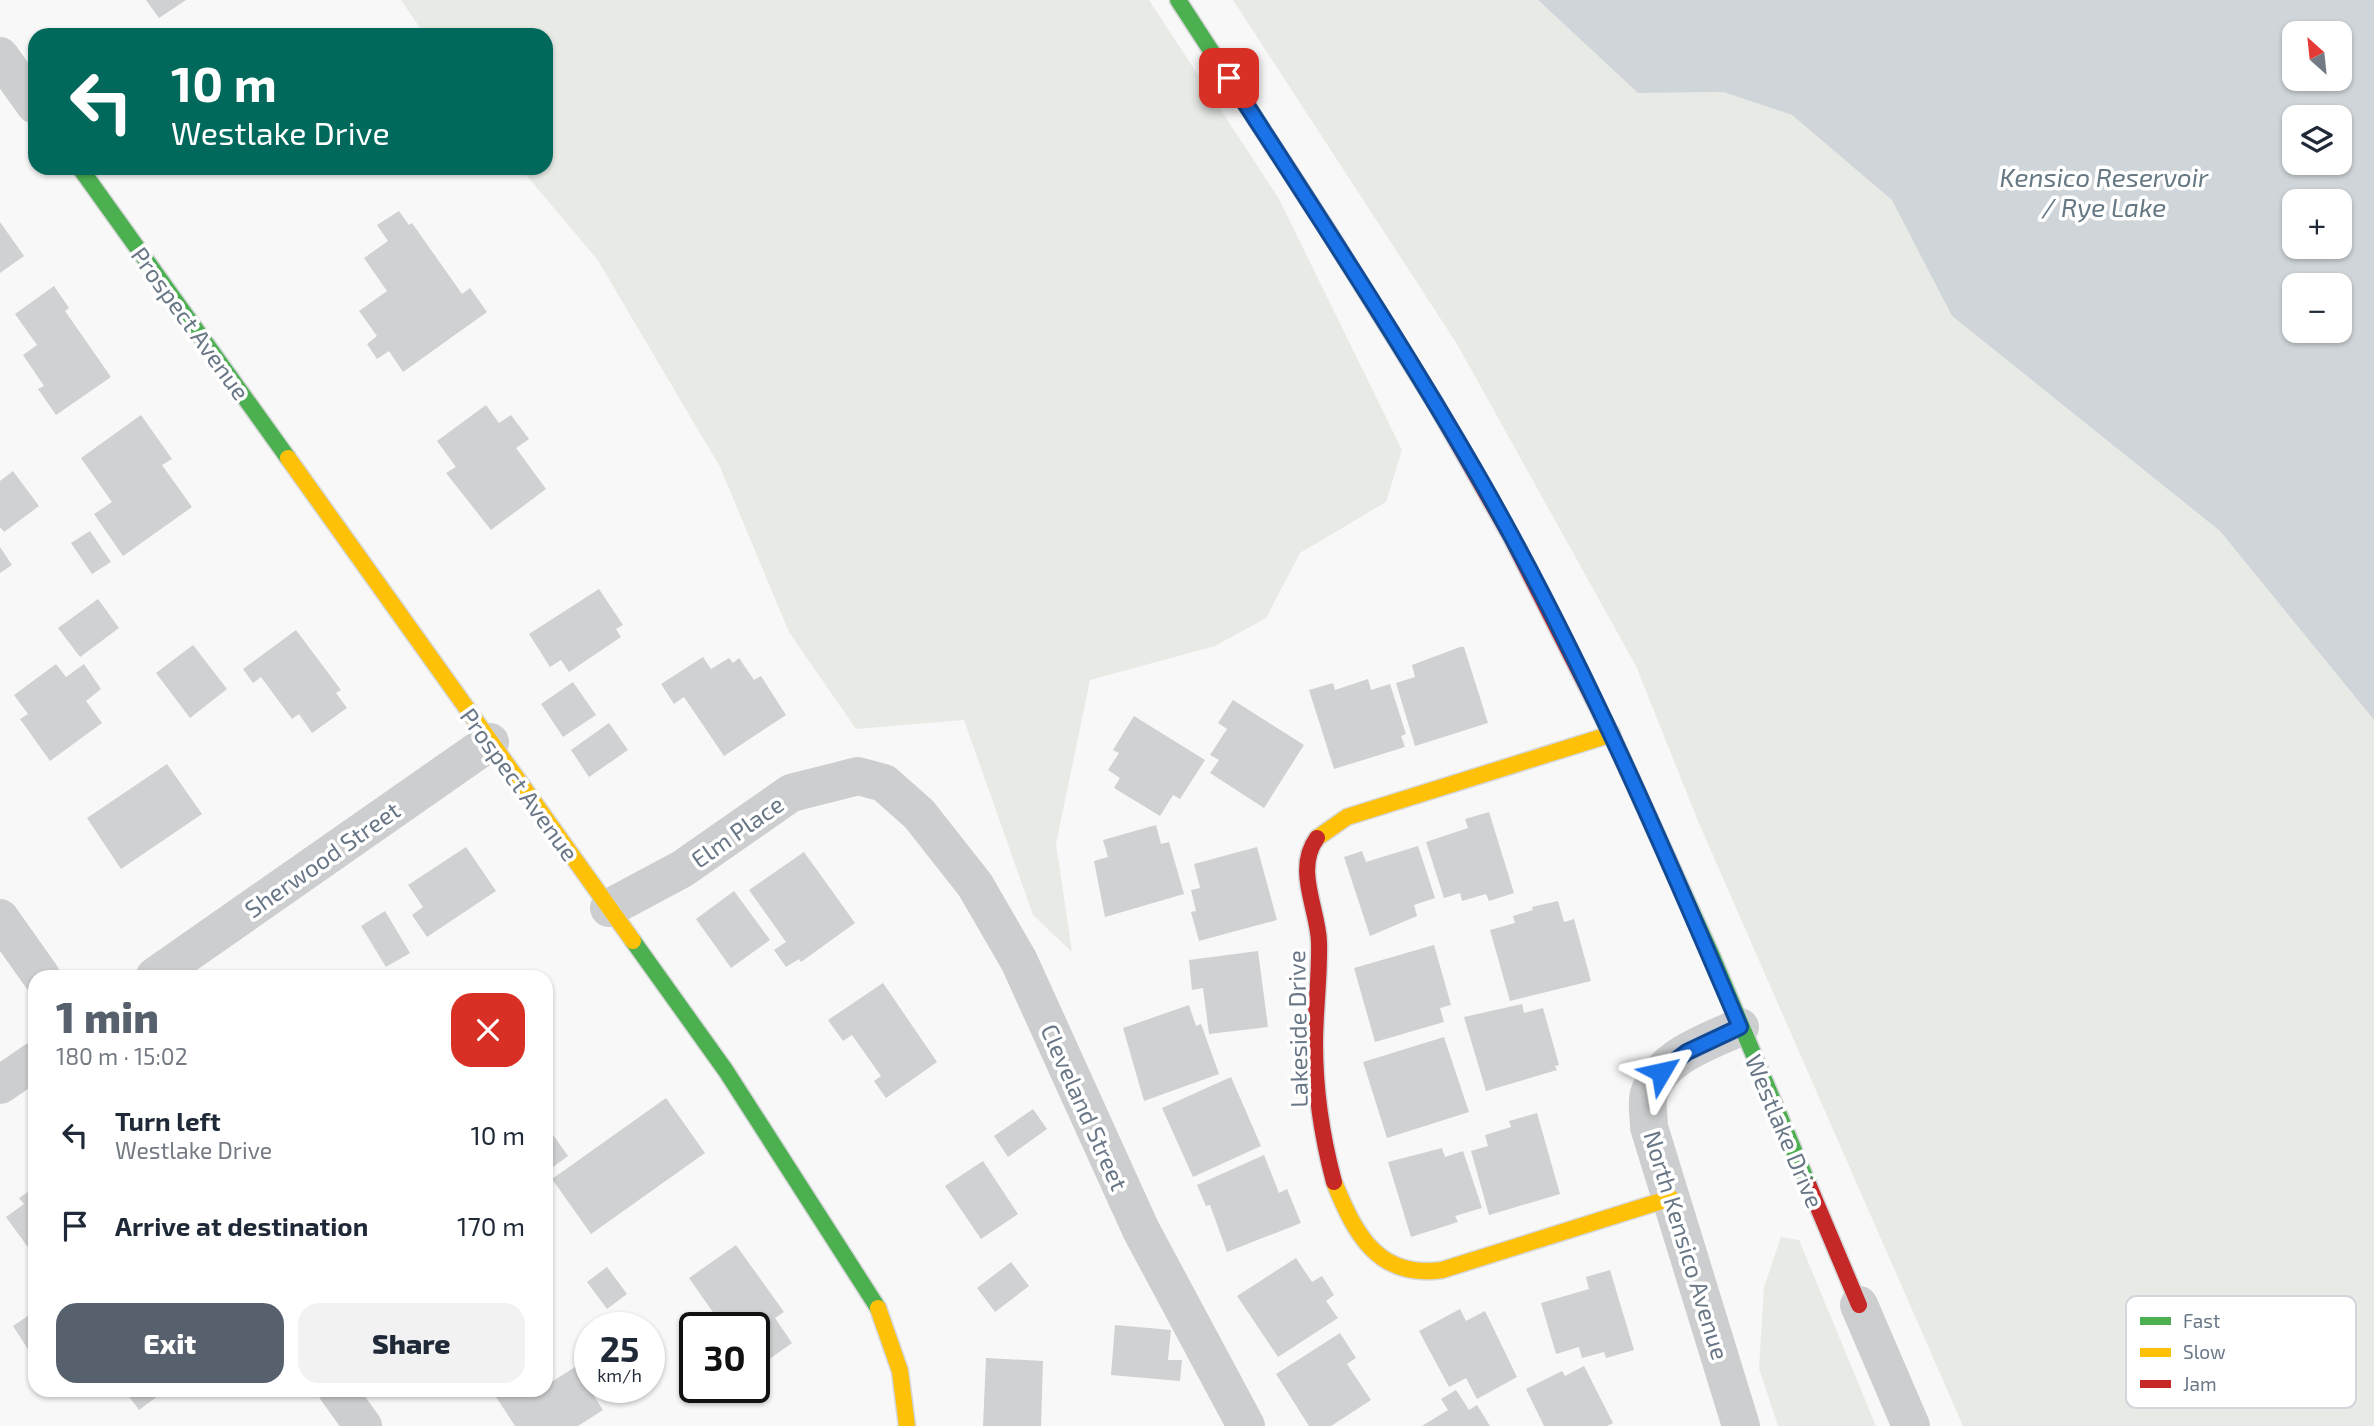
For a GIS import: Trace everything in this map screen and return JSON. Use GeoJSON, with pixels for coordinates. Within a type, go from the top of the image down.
{"type":"FeatureCollection","features":[{"type":"Feature","properties":{"kind":"street","name":"Westlake Drive"},"geometry":{"type":"LineString","coordinates":[[1178,0],[1414,368],[1478,476],[1552,612],[1612,734],[1911,1426]]}},
{"type":"Feature","properties":{"kind":"street"},"geometry":{"type":"LineString","coordinates":[[0,55],[28,95]]}},
{"type":"Feature","properties":{"kind":"street","name":"Prospect Avenue"},"geometry":{"type":"LineString","coordinates":[[85,175],[726,1071],[881,1312],[900,1371],[906,1426]]}},
{"type":"Feature","properties":{"kind":"street","name":"Lakeside Drive"},"geometry":{"type":"LineString","coordinates":[[1612,734],[1347,817],[1324,829],[1311,848],[1309,874],[1318,930],[1315,1048],[1319,1112],[1330,1171],[1347,1214],[1364,1244],[1385,1261],[1415,1273],[1442,1270],[1671,1198]]}},
{"type":"Feature","properties":{"kind":"street","name":"Sherwood Street"},"geometry":{"type":"LineString","coordinates":[[164,970],[490,743]]}},
{"type":"Feature","properties":{"kind":"street","name":"Elm Place"},"geometry":{"type":"LineString","coordinates":[[609,908],[682,869],[791,793],[858,776],[884,783],[906,802]]}},
{"type":"Feature","properties":{"kind":"street","name":"Cleveland Street"},"geometry":{"type":"LineString","coordinates":[[906,802],[975,885],[1019,961],[1141,1230],[1246,1426]]}},
{"type":"Feature","properties":{"kind":"street"},"geometry":{"type":"LineString","coordinates":[[0,919],[37,970]]}},
{"type":"Feature","properties":{"kind":"street","name":"North Kensico Avenue"},"geometry":{"type":"LineString","coordinates":[[1740,1027],[1687,1052],[1661,1072],[1648,1095],[1649,1127],[1741,1426]]}},
{"type":"Feature","properties":{"kind":"street"},"geometry":{"type":"LineString","coordinates":[[0,1085],[28,1066]]}},
{"type":"Feature","properties":{"kind":"street"},"geometry":{"type":"LineString","coordinates":[[342,1397],[363,1426]]}},
{"type":"Feature","properties":{"kind":"shaded area"},"geometry":{"type":"Polygon","coordinates":[[[401,0],[1149,0],[1279,199],[1402,450],[1386,502],[1300,553],[1266,618],[1215,646],[1090,680],[1056,844],[1072,952],[1033,915],[964,720],[856,729],[789,632],[720,467],[597,259],[526,175],[553,175],[553,28],[420,28],[401,0]]]}},
{"type":"Feature","properties":{"kind":"shaded area"},"geometry":{"type":"Polygon","coordinates":[[[1233,0],[1538,0],[1638,93],[1723,92],[1792,115],[1893,200],[1952,316],[2220,531],[2374,720],[2374,1426],[1963,1426],[1698,821],[1636,666],[1457,344],[1233,0]]]}},
{"type":"Feature","properties":{"kind":"shaded area"},"geometry":{"type":"Polygon","coordinates":[[[1781,1237],[1799,1240],[1876,1426],[1778,1426],[1759,1368],[1764,1287],[1781,1237]]]}},
{"type":"Feature","properties":{"kind":"water","name":"Kensico Reservoir / Rye Lake"},"geometry":{"type":"Polygon","coordinates":[[[1538,0],[2374,0],[2374,720],[2220,531],[1952,316],[1892,200],[1792,115],[1723,92],[1638,93],[1538,0]]]}},
{"type":"Feature","properties":{"kind":"building"},"geometry":{"type":"Polygon","coordinates":[[[146,0],[186,0],[159,18],[146,0]]]}},
{"type":"Feature","properties":{"kind":"building"},"geometry":{"type":"Polygon","coordinates":[[[399,211],[409,225],[412,223],[462,294],[470,288],[487,312],[403,372],[389,351],[377,359],[367,344],[377,336],[359,311],[387,291],[364,258],[388,241],[377,225],[399,211]]]}},
{"type":"Feature","properties":{"kind":"building"},"geometry":{"type":"Polygon","coordinates":[[[0,222],[24,256],[0,273],[0,222]]]}},
{"type":"Feature","properties":{"kind":"building"},"geometry":{"type":"Polygon","coordinates":[[[54,286],[69,308],[65,311],[111,377],[56,415],[38,389],[44,386],[23,355],[37,345],[15,314],[54,286]]]}},
{"type":"Feature","properties":{"kind":"building"},"geometry":{"type":"Polygon","coordinates":[[[486,405],[499,423],[511,415],[529,439],[516,448],[546,489],[491,530],[446,473],[456,467],[437,441],[486,405]]]}},
{"type":"Feature","properties":{"kind":"building"},"geometry":{"type":"Polygon","coordinates":[[[141,415],[172,459],[162,465],[192,507],[123,556],[94,514],[112,502],[81,458],[141,415]]]}},
{"type":"Feature","properties":{"kind":"building"},"geometry":{"type":"Polygon","coordinates":[[[13,471],[39,506],[4,532],[0,527],[0,481],[13,471]]]}},
{"type":"Feature","properties":{"kind":"building"},"geometry":{"type":"Polygon","coordinates":[[[90,531],[111,562],[92,574],[71,543],[90,531]]]}},
{"type":"Feature","properties":{"kind":"building"},"geometry":{"type":"Polygon","coordinates":[[[0,547],[12,565],[0,573],[0,547]]]}},
{"type":"Feature","properties":{"kind":"building"},"geometry":{"type":"Polygon","coordinates":[[[599,589],[623,625],[616,629],[621,637],[569,672],[561,660],[550,667],[529,634],[599,589]]]}},
{"type":"Feature","properties":{"kind":"building"},"geometry":{"type":"Polygon","coordinates":[[[98,599],[119,628],[80,657],[58,628],[98,599]]]}},
{"type":"Feature","properties":{"kind":"building"},"geometry":{"type":"Polygon","coordinates":[[[296,630],[341,690],[336,693],[347,708],[312,733],[299,714],[292,719],[261,677],[253,683],[243,669],[296,630]]]}},
{"type":"Feature","properties":{"kind":"building"},"geometry":{"type":"Polygon","coordinates":[[[193,645],[227,689],[190,718],[156,673],[193,645]]]}},
{"type":"Feature","properties":{"kind":"building"},"geometry":{"type":"Polygon","coordinates":[[[1464,647],[1488,723],[1415,746],[1396,683],[1415,677],[1412,665],[1464,647]]]}},
{"type":"Feature","properties":{"kind":"building"},"geometry":{"type":"Polygon","coordinates":[[[703,657],[711,669],[729,658],[733,663],[739,658],[754,680],[761,676],[786,715],[724,756],[684,697],[674,704],[661,684],[703,657]]]}},
{"type":"Feature","properties":{"kind":"building"},"geometry":{"type":"Polygon","coordinates":[[[56,664],[66,677],[84,664],[101,689],[86,701],[102,723],[50,761],[20,719],[28,714],[14,695],[56,664]]]}},
{"type":"Feature","properties":{"kind":"building"},"geometry":{"type":"Polygon","coordinates":[[[1368,679],[1371,690],[1390,684],[1406,734],[1401,736],[1405,747],[1334,769],[1309,690],[1333,683],[1335,690],[1368,679]]]}},
{"type":"Feature","properties":{"kind":"building"},"geometry":{"type":"Polygon","coordinates":[[[573,682],[596,715],[563,737],[541,704],[573,682]]]}},
{"type":"Feature","properties":{"kind":"building"},"geometry":{"type":"Polygon","coordinates":[[[1233,700],[1304,745],[1264,808],[1210,773],[1219,760],[1210,755],[1227,729],[1218,723],[1233,700]]]}},
{"type":"Feature","properties":{"kind":"building"},"geometry":{"type":"Polygon","coordinates":[[[1134,716],[1205,760],[1180,799],[1173,795],[1160,816],[1114,788],[1120,778],[1108,770],[1119,753],[1113,750],[1134,716]]]}},
{"type":"Feature","properties":{"kind":"building"},"geometry":{"type":"Polygon","coordinates":[[[609,723],[628,750],[589,777],[571,750],[609,723]]]}},
{"type":"Feature","properties":{"kind":"building"},"geometry":{"type":"Polygon","coordinates":[[[167,764],[202,814],[121,869],[87,818],[167,764]]]}},
{"type":"Feature","properties":{"kind":"building"},"geometry":{"type":"Polygon","coordinates":[[[1489,812],[1514,893],[1489,901],[1486,894],[1462,901],[1460,893],[1444,898],[1426,842],[1468,828],[1465,819],[1489,812]]]}},
{"type":"Feature","properties":{"kind":"building"},"geometry":{"type":"Polygon","coordinates":[[[1156,825],[1161,844],[1169,842],[1184,894],[1105,917],[1094,861],[1108,857],[1103,840],[1156,825]]]}},
{"type":"Feature","properties":{"kind":"building"},"geometry":{"type":"Polygon","coordinates":[[[1418,846],[1435,898],[1414,905],[1417,916],[1370,936],[1344,857],[1362,851],[1366,862],[1418,846]]]}},
{"type":"Feature","properties":{"kind":"building"},"geometry":{"type":"Polygon","coordinates":[[[466,847],[496,891],[427,937],[412,915],[423,907],[408,885],[466,847]]]}},
{"type":"Feature","properties":{"kind":"building"},"geometry":{"type":"Polygon","coordinates":[[[1257,847],[1277,920],[1199,941],[1191,912],[1196,911],[1191,890],[1200,888],[1194,864],[1257,847]]]}},
{"type":"Feature","properties":{"kind":"building"},"geometry":{"type":"Polygon","coordinates":[[[804,852],[855,923],[801,962],[799,959],[786,967],[774,950],[786,942],[749,890],[804,852]]]}},
{"type":"Feature","properties":{"kind":"building"},"geometry":{"type":"Polygon","coordinates":[[[734,891],[770,940],[731,968],[696,919],[734,891]]]}},
{"type":"Feature","properties":{"kind":"building"},"geometry":{"type":"Polygon","coordinates":[[[1558,901],[1564,922],[1574,919],[1591,981],[1510,1001],[1490,930],[1515,923],[1513,916],[1533,910],[1532,907],[1558,901]]]}},
{"type":"Feature","properties":{"kind":"building"},"geometry":{"type":"Polygon","coordinates":[[[385,911],[410,953],[386,967],[361,926],[385,911]]]}},
{"type":"Feature","properties":{"kind":"building"},"geometry":{"type":"Polygon","coordinates":[[[1434,945],[1451,1005],[1440,1008],[1444,1022],[1375,1042],[1354,968],[1434,945]]]}},
{"type":"Feature","properties":{"kind":"building"},"geometry":{"type":"Polygon","coordinates":[[[1258,951],[1268,1027],[1209,1034],[1203,988],[1192,990],[1189,960],[1258,951]]]}},
{"type":"Feature","properties":{"kind":"building"},"geometry":{"type":"Polygon","coordinates":[[[883,983],[937,1062],[886,1098],[874,1081],[881,1076],[852,1035],[843,1041],[828,1020],[883,983]]]}},
{"type":"Feature","properties":{"kind":"building"},"geometry":{"type":"Polygon","coordinates":[[[1522,1004],[1524,1013],[1543,1008],[1559,1065],[1555,1066],[1557,1070],[1486,1091],[1464,1017],[1522,1004]]]}},
{"type":"Feature","properties":{"kind":"building"},"geometry":{"type":"Polygon","coordinates":[[[1189,1005],[1196,1026],[1201,1024],[1219,1074],[1144,1101],[1123,1028],[1189,1005]]]}},
{"type":"Feature","properties":{"kind":"building"},"geometry":{"type":"Polygon","coordinates":[[[1444,1037],[1469,1112],[1387,1138],[1363,1062],[1444,1037]]]}},
{"type":"Feature","properties":{"kind":"building"},"geometry":{"type":"Polygon","coordinates":[[[1231,1077],[1261,1146],[1193,1177],[1162,1108],[1231,1077]]]}},
{"type":"Feature","properties":{"kind":"building"},"geometry":{"type":"Polygon","coordinates":[[[666,1098],[705,1153],[591,1234],[553,1178],[666,1098]]]}},
{"type":"Feature","properties":{"kind":"building"},"geometry":{"type":"Polygon","coordinates":[[[1033,1109],[1047,1129],[1008,1157],[994,1136],[1033,1109]]]}},
{"type":"Feature","properties":{"kind":"building"},"geometry":{"type":"Polygon","coordinates":[[[1537,1113],[1560,1194],[1489,1215],[1471,1151],[1488,1146],[1485,1135],[1511,1127],[1509,1121],[1537,1113]]]}},
{"type":"Feature","properties":{"kind":"building"},"geometry":{"type":"Polygon","coordinates":[[[553,1135],[568,1156],[553,1167],[553,1135]]]}},
{"type":"Feature","properties":{"kind":"building"},"geometry":{"type":"Polygon","coordinates":[[[1442,1148],[1445,1157],[1463,1151],[1482,1208],[1455,1216],[1458,1222],[1411,1237],[1388,1162],[1442,1148]]]}},
{"type":"Feature","properties":{"kind":"building"},"geometry":{"type":"Polygon","coordinates":[[[1264,1155],[1279,1193],[1287,1189],[1301,1223],[1227,1252],[1210,1205],[1206,1206],[1197,1185],[1264,1155]]]}},
{"type":"Feature","properties":{"kind":"building"},"geometry":{"type":"Polygon","coordinates":[[[983,1161],[1018,1214],[981,1239],[945,1186],[983,1161]]]}},
{"type":"Feature","properties":{"kind":"building"},"geometry":{"type":"Polygon","coordinates":[[[28,1192],[28,1247],[6,1217],[24,1204],[19,1198],[28,1192]]]}},
{"type":"Feature","properties":{"kind":"building"},"geometry":{"type":"Polygon","coordinates":[[[736,1245],[784,1312],[775,1318],[792,1343],[770,1359],[770,1312],[713,1312],[689,1278],[736,1245]]]}},
{"type":"Feature","properties":{"kind":"building"},"geometry":{"type":"Polygon","coordinates":[[[1296,1258],[1312,1282],[1322,1276],[1334,1295],[1326,1301],[1338,1318],[1278,1357],[1237,1296],[1296,1258]]]}},
{"type":"Feature","properties":{"kind":"building"},"geometry":{"type":"Polygon","coordinates":[[[1011,1262],[1029,1286],[995,1312],[977,1288],[1011,1262]]]}},
{"type":"Feature","properties":{"kind":"building"},"geometry":{"type":"Polygon","coordinates":[[[607,1267],[627,1294],[607,1309],[587,1282],[607,1267]]]}},
{"type":"Feature","properties":{"kind":"building"},"geometry":{"type":"Polygon","coordinates":[[[1610,1270],[1634,1350],[1606,1358],[1604,1352],[1582,1358],[1579,1347],[1556,1354],[1541,1303],[1589,1289],[1586,1277],[1610,1270]]]}},
{"type":"Feature","properties":{"kind":"building"},"geometry":{"type":"Polygon","coordinates":[[[1460,1309],[1466,1321],[1485,1311],[1517,1377],[1477,1399],[1466,1378],[1449,1387],[1419,1331],[1460,1309]]]}},
{"type":"Feature","properties":{"kind":"building"},"geometry":{"type":"Polygon","coordinates":[[[28,1316],[28,1349],[13,1326],[28,1316]]]}},
{"type":"Feature","properties":{"kind":"building"},"geometry":{"type":"Polygon","coordinates":[[[1115,1325],[1171,1330],[1168,1360],[1182,1360],[1180,1381],[1111,1375],[1115,1325]]]}},
{"type":"Feature","properties":{"kind":"building"},"geometry":{"type":"Polygon","coordinates":[[[1340,1333],[1356,1358],[1347,1364],[1371,1400],[1331,1426],[1309,1426],[1276,1374],[1340,1333]]]}},
{"type":"Feature","properties":{"kind":"building"},"geometry":{"type":"Polygon","coordinates":[[[986,1358],[1043,1361],[1041,1426],[983,1426],[986,1358]]]}},
{"type":"Feature","properties":{"kind":"building"},"geometry":{"type":"Polygon","coordinates":[[[1584,1366],[1613,1423],[1607,1426],[1544,1426],[1526,1389],[1562,1371],[1565,1376],[1584,1366]]]}},
{"type":"Feature","properties":{"kind":"building"},"geometry":{"type":"Polygon","coordinates":[[[574,1368],[574,1403],[598,1403],[603,1410],[578,1426],[515,1426],[496,1397],[553,1397],[553,1381],[574,1368]]]}},
{"type":"Feature","properties":{"kind":"building"},"geometry":{"type":"Polygon","coordinates":[[[1456,1390],[1469,1410],[1477,1405],[1490,1426],[1422,1426],[1448,1410],[1441,1399],[1456,1390]]]}},
{"type":"Feature","properties":{"kind":"building"},"geometry":{"type":"Polygon","coordinates":[[[129,1397],[157,1397],[139,1410],[129,1397]]]}},
{"type":"Feature","properties":{"kind":"traffic: fast"},"geometry":{"type":"LineString","coordinates":[[1178,0],[1325,226],[1435,403]]}},
{"type":"Feature","properties":{"kind":"traffic: fast"},"geometry":{"type":"LineString","coordinates":[[85,175],[288,458]]}},
{"type":"Feature","properties":{"kind":"traffic: fast"},"geometry":{"type":"LineString","coordinates":[[1613,738],[1712,956],[1809,1186]]}},
{"type":"Feature","properties":{"kind":"traffic: fast"},"geometry":{"type":"LineString","coordinates":[[633,941],[726,1071],[878,1308]]}},
{"type":"Feature","properties":{"kind":"traffic: slow"},"geometry":{"type":"LineString","coordinates":[[288,458],[633,941]]}},
{"type":"Feature","properties":{"kind":"traffic: slow"},"geometry":{"type":"LineString","coordinates":[[1317,838],[1347,817],[1612,734]]}},
{"type":"Feature","properties":{"kind":"traffic: slow"},"geometry":{"type":"LineString","coordinates":[[1334,1182],[1351,1219],[1372,1249],[1385,1260],[1420,1271],[1442,1270],[1671,1198]]}},
{"type":"Feature","properties":{"kind":"traffic: slow"},"geometry":{"type":"LineString","coordinates":[[878,1308],[900,1371],[907,1426]]}},
{"type":"Feature","properties":{"kind":"traffic: jam"},"geometry":{"type":"LineString","coordinates":[[1435,403],[1510,535],[1613,738]]}},
{"type":"Feature","properties":{"kind":"traffic: jam"},"geometry":{"type":"LineString","coordinates":[[1317,838],[1307,863],[1319,942],[1315,1062],[1320,1114],[1334,1182]]}},
{"type":"Feature","properties":{"kind":"traffic: jam"},"geometry":{"type":"LineString","coordinates":[[1809,1186],[1859,1305]]}},
{"type":"Feature","properties":{"kind":"route"},"geometry":{"type":"LineString","coordinates":[[1229,78],[1414,368],[1485,488],[1552,612],[1612,734],[1681,890],[1740,1027],[1687,1052],[1661,1072]]}}]}
